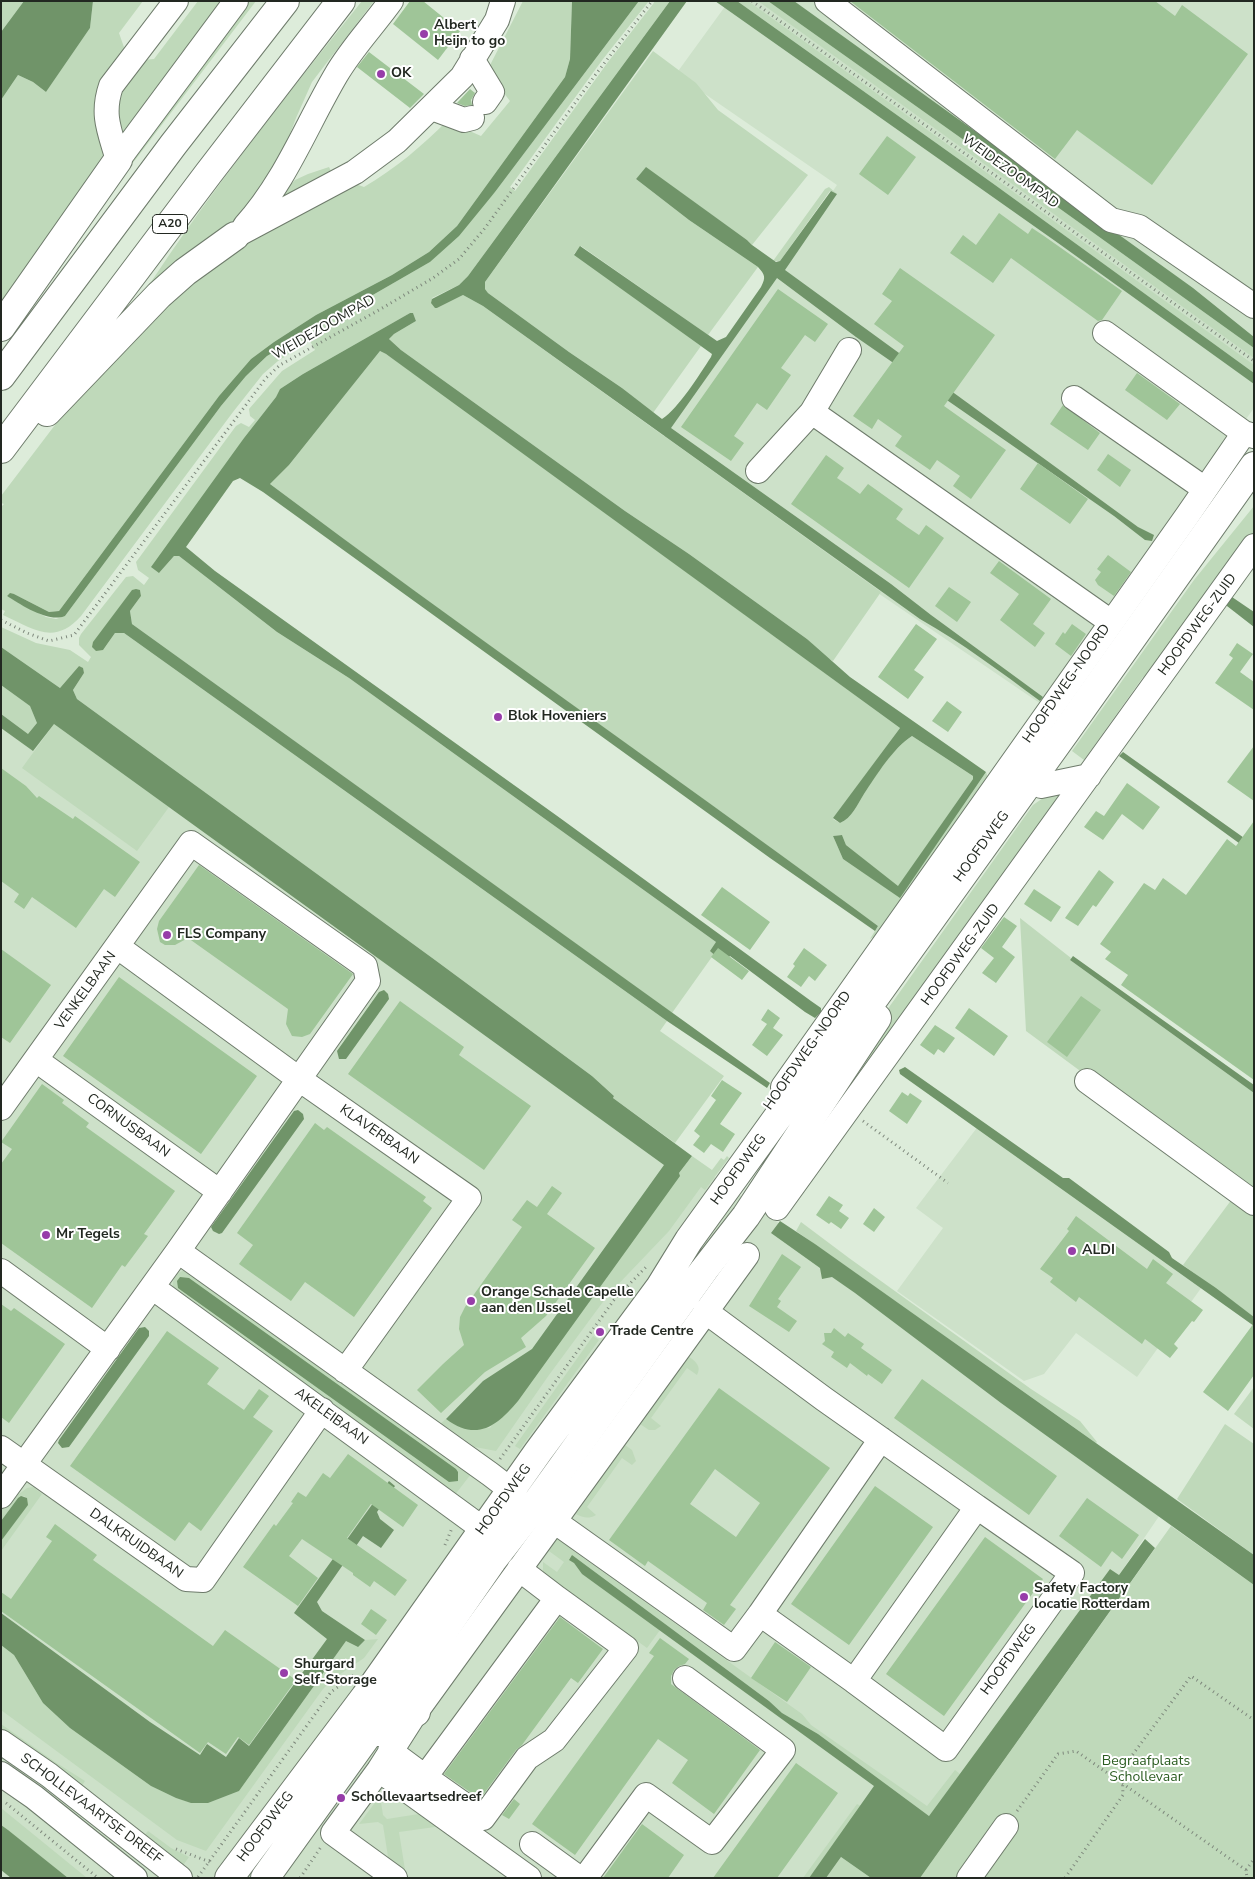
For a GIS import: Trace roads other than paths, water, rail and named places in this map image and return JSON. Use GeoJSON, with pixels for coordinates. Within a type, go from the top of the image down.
{"type":"FeatureCollection","features":[{"type":"Feature","properties":{"kind":"main road"},"geometry":{"type":"LineString","coordinates":[[1,376],[167,153],[285,1]]}},
{"type":"Feature","properties":{"kind":"main road","name":"A20"},"geometry":{"type":"LineString","coordinates":[[1,448],[341,1]]}},
{"type":"Feature","properties":{"kind":"main road"},"geometry":{"type":"LineString","coordinates":[[1,327],[118,160]]}},
{"type":"Feature","properties":{"kind":"main road"},"geometry":{"type":"LineString","coordinates":[[1,460],[159,295],[185,272],[235,236]]}},
{"type":"Feature","properties":{"kind":"main road","name":"HOOFDWEG"},"geometry":{"type":"LineString","coordinates":[[264,1878],[409,1681],[492,1562],[535,1530],[704,1270],[746,1216],[767,1203],[800,1135],[823,1099],[892,996],[1197,569],[1252,479]]}},
{"type":"Feature","properties":{"kind":"main road","name":"HOOFDWEG"},"geometry":{"type":"LineString","coordinates":[[229,1878],[365,1697],[511,1490],[660,1287],[739,1159],[811,1071],[865,1011],[1252,479]]}},
{"type":"Feature","properties":{"kind":"main road"},"geometry":{"type":"LineString","coordinates":[[739,1159],[747,1173],[740,1183],[738,1190],[745,1198],[767,1203]]}},
{"type":"Feature","properties":{"kind":"main road"},"geometry":{"type":"LineString","coordinates":[[367,1736],[386,1730],[403,1711],[416,1712]]}},
{"type":"Feature","properties":{"kind":"street"},"geometry":{"type":"LineString","coordinates":[[118,160],[106,118],[106,101],[111,86],[176,1]]}},
{"type":"Feature","properties":{"kind":"street"},"geometry":{"type":"LineString","coordinates":[[118,160],[236,1]]}},
{"type":"Feature","properties":{"kind":"street"},"geometry":{"type":"LineString","coordinates":[[235,236],[257,212],[276,186],[335,76],[391,1]]}},
{"type":"Feature","properties":{"kind":"street"},"geometry":{"type":"LineString","coordinates":[[235,236],[355,172],[397,140],[462,77],[497,20],[503,1]]}},
{"type":"Feature","properties":{"kind":"street"},"geometry":{"type":"LineString","coordinates":[[827,1],[1111,220],[1139,228],[1254,306]]}},
{"type":"Feature","properties":{"kind":"street"},"geometry":{"type":"LineString","coordinates":[[432,108],[464,120],[478,110],[492,92],[472,60]]}},
{"type":"Feature","properties":{"kind":"street"},"geometry":{"type":"LineString","coordinates":[[1105,332],[1249,434],[1252,479]]}},
{"type":"Feature","properties":{"kind":"street"},"geometry":{"type":"LineString","coordinates":[[758,471],[812,412],[849,350]]}},
{"type":"Feature","properties":{"kind":"street"},"geometry":{"type":"LineString","coordinates":[[1074,398],[1205,489]]}},
{"type":"Feature","properties":{"kind":"street"},"geometry":{"type":"LineString","coordinates":[[812,412],[1111,622]]}},
{"type":"Feature","properties":{"kind":"street","name":"HOOFDWEG-NOORD"},"geometry":{"type":"LineString","coordinates":[[739,1159],[888,939],[1205,489],[1249,434]]}},
{"type":"Feature","properties":{"kind":"street","name":"HOOFDWEG-ZUID"},"geometry":{"type":"LineString","coordinates":[[767,1203],[832,1133],[1254,546]]}},
{"type":"Feature","properties":{"kind":"street"},"geometry":{"type":"LineString","coordinates":[[1041,786],[1089,776]]}},
{"type":"Feature","properties":{"kind":"street","name":"VENKELBAAN"},"geometry":{"type":"LineString","coordinates":[[1,1108],[191,844],[365,966],[368,981],[299,1079]]}},
{"type":"Feature","properties":{"kind":"street"},"geometry":{"type":"LineString","coordinates":[[895,968],[888,939],[920,934]]}},
{"type":"Feature","properties":{"kind":"street","name":"KLAVERBAAN"},"geometry":{"type":"LineString","coordinates":[[118,947],[299,1079],[469,1198],[345,1370]]}},
{"type":"Feature","properties":{"kind":"street","name":"CORNUSBAAN"},"geometry":{"type":"LineString","coordinates":[[36,1060],[220,1192]]}},
{"type":"Feature","properties":{"kind":"street"},"geometry":{"type":"LineString","coordinates":[[1,1496],[108,1349],[299,1079]]}},
{"type":"Feature","properties":{"kind":"street"},"geometry":{"type":"LineString","coordinates":[[1087,1081],[1254,1203]]}},
{"type":"Feature","properties":{"kind":"street"},"geometry":{"type":"LineString","coordinates":[[800,1135],[832,1133],[823,1099]]}},
{"type":"Feature","properties":{"kind":"street"},"geometry":{"type":"LineString","coordinates":[[178,1251],[511,1490],[535,1530],[734,1648],[760,1614],[881,1439]]}},
{"type":"Feature","properties":{"kind":"street","name":"HOOFDWEG"},"geometry":{"type":"LineString","coordinates":[[395,1878],[333,1833],[416,1712],[519,1569],[535,1530],[747,1255]]}},
{"type":"Feature","properties":{"kind":"street"},"geometry":{"type":"LineString","coordinates":[[1,1271],[108,1349]]}},
{"type":"Feature","properties":{"kind":"street","name":"AKELEIBAAN"},"geometry":{"type":"LineString","coordinates":[[152,1287],[483,1529],[535,1530]]}},
{"type":"Feature","properties":{"kind":"street","name":"HOOFDWEG"},"geometry":{"type":"LineString","coordinates":[[705,1311],[881,1439],[1072,1573],[946,1748],[760,1614]]}},
{"type":"Feature","properties":{"kind":"street","name":"DALKRUIDBAAN"},"geometry":{"type":"LineString","coordinates":[[1,1448],[186,1579],[204,1580],[322,1410]]}},
{"type":"Feature","properties":{"kind":"street"},"geometry":{"type":"LineString","coordinates":[[854,1682],[978,1507]]}},
{"type":"Feature","properties":{"kind":"street"},"geometry":{"type":"LineString","coordinates":[[384,1760],[425,1777],[483,1818],[527,1758],[554,1740],[626,1648],[519,1569]]}},
{"type":"Feature","properties":{"kind":"street"},"geometry":{"type":"LineString","coordinates":[[425,1777],[557,1598]]}},
{"type":"Feature","properties":{"kind":"street"},"geometry":{"type":"LineString","coordinates":[[532,1844],[577,1877],[646,1795],[712,1842],[783,1750],[685,1678]]}},
{"type":"Feature","properties":{"kind":"street","name":"SCHOLLEVAARTSE DREEF"},"geometry":{"type":"LineString","coordinates":[[1,1742],[49,1776],[180,1878]]}},
{"type":"Feature","properties":{"kind":"street"},"geometry":{"type":"LineString","coordinates":[[384,1760],[529,1878]]}},
{"type":"Feature","properties":{"kind":"street","name":"SCHOLLEVAARTSE DREEF"},"geometry":{"type":"LineString","coordinates":[[1,1774],[34,1797],[135,1878]]}},
{"type":"Feature","properties":{"kind":"street"},"geometry":{"type":"LineString","coordinates":[[969,1878],[1006,1826]]}},
{"type":"Feature","properties":{"kind":"place","name":"Albert Heijn to go"},"geometry":{"type":"Point","coordinates":[424,34]}},
{"type":"Feature","properties":{"kind":"place","name":"OK"},"geometry":{"type":"Point","coordinates":[381,74]}},
{"type":"Feature","properties":{"kind":"place","name":"Blok Hoveniers"},"geometry":{"type":"Point","coordinates":[498,717]}},
{"type":"Feature","properties":{"kind":"place","name":"FLS Company"},"geometry":{"type":"Point","coordinates":[167,935]}},
{"type":"Feature","properties":{"kind":"place","name":"Mr Tegels"},"geometry":{"type":"Point","coordinates":[46,1235]}},
{"type":"Feature","properties":{"kind":"place","name":"ALDI"},"geometry":{"type":"Point","coordinates":[1072,1251]}},
{"type":"Feature","properties":{"kind":"place","name":"Orange Schade Capelle aan den IJssel"},"geometry":{"type":"Point","coordinates":[471,1301]}},
{"type":"Feature","properties":{"kind":"place","name":"Trade Centre"},"geometry":{"type":"Point","coordinates":[600,1332]}},
{"type":"Feature","properties":{"kind":"place","name":"Safety Factory locatie Rotterdam"},"geometry":{"type":"Point","coordinates":[1024,1597]}},
{"type":"Feature","properties":{"kind":"place","name":"Shurgard Self-Storage"},"geometry":{"type":"Point","coordinates":[284,1673]}},
{"type":"Feature","properties":{"kind":"place","name":"Schollevaartsedreef"},"geometry":{"type":"Point","coordinates":[341,1798]}},
{"type":"Feature","properties":{"kind":"park label","name":"Begraafplaats Schollevaar"},"geometry":{"type":"Point","coordinates":[1146,1770]}}]}
